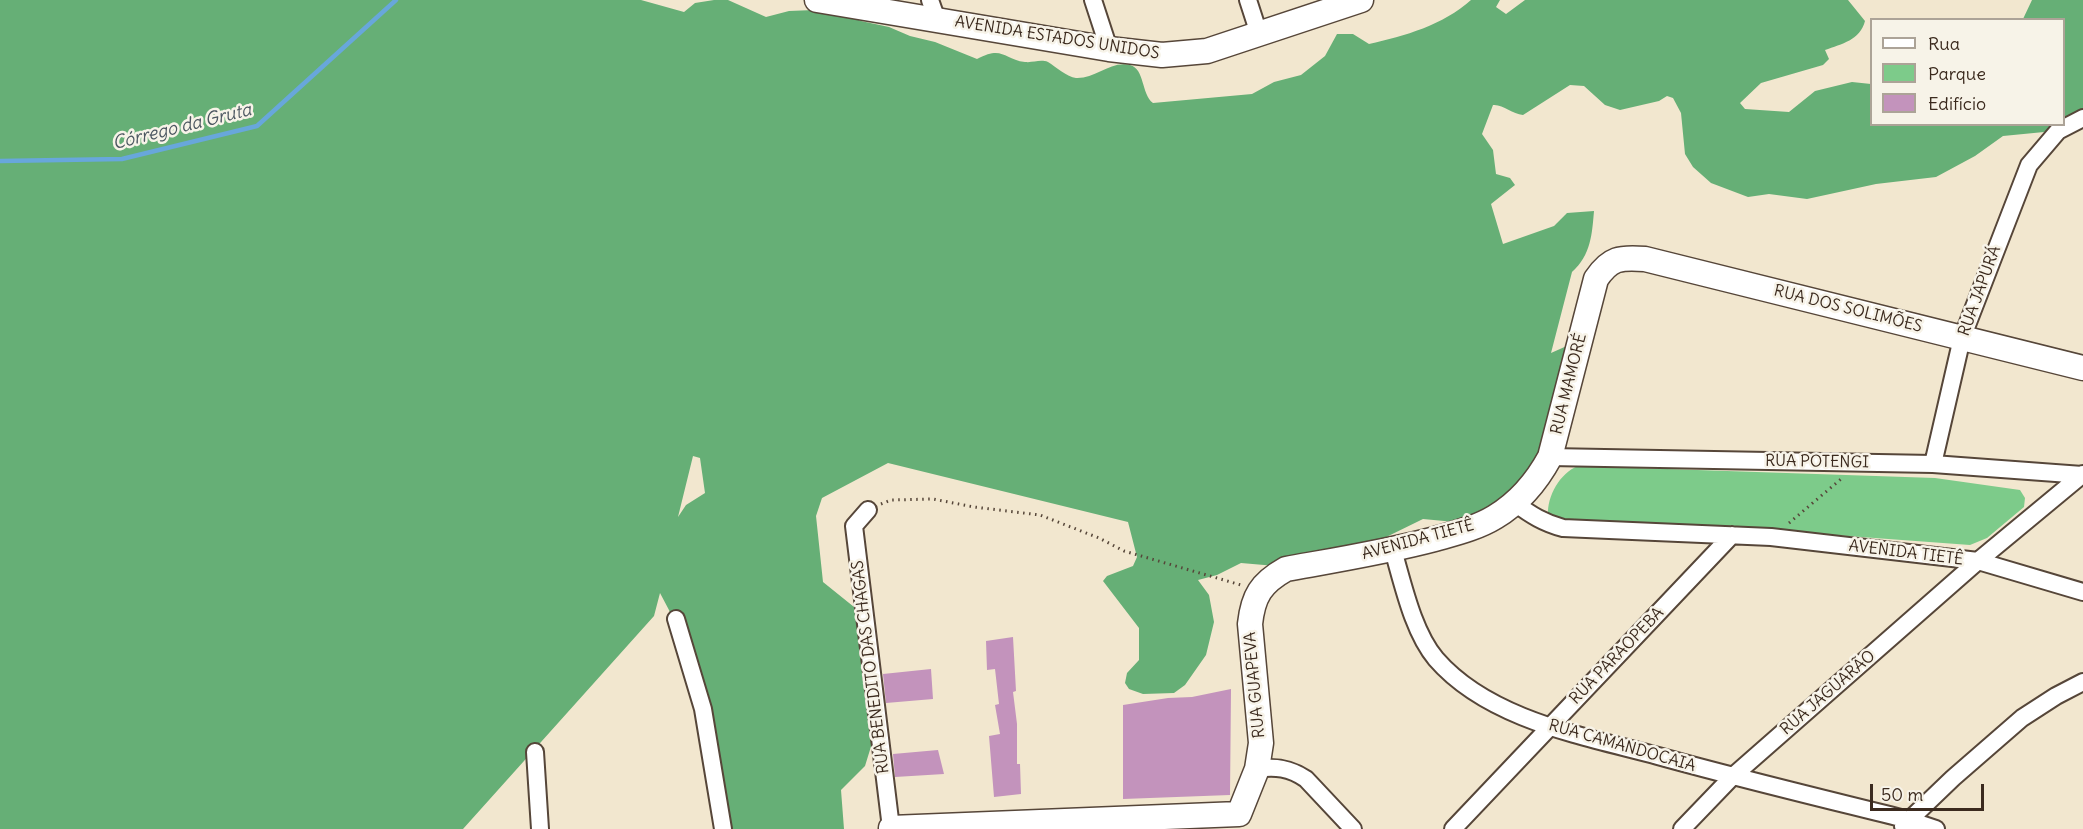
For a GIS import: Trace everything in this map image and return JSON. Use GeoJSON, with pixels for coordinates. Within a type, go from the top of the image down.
{"type":"FeatureCollection","features":[{"type":"Feature","properties":{"kind":"street","name":"AVENIDA ESTADOS UNIDOS"},"geometry":{"type":"LineString","coordinates":[[817,0],[934,10],[1109,49],[1162,56],[1207,51],[1361,0]]}},
{"type":"Feature","properties":{"kind":"street"},"geometry":{"type":"LineString","coordinates":[[1093,0],[1109,49]]}},
{"type":"Feature","properties":{"kind":"street"},"geometry":{"type":"LineString","coordinates":[[1248,0],[1258,34]]}},
{"type":"Feature","properties":{"kind":"street","name":"RUA JAPURÁ"},"geometry":{"type":"LineString","coordinates":[[1933,464],[1962,338],[2029,165],[2058,131],[2083,118]]}},
{"type":"Feature","properties":{"kind":"street","name":"RUA DOS SOLIMÕES"},"geometry":{"type":"LineString","coordinates":[[1612,261],[1626,258],[1645,259],[2083,368]]}},
{"type":"Feature","properties":{"kind":"street","name":"RUA MAMORÉ"},"geometry":{"type":"LineString","coordinates":[[1515,503],[1540,475],[1551,457],[1596,279],[1603,268],[1612,261]]}},
{"type":"Feature","properties":{"kind":"street","name":"RUA POTENGI"},"geometry":{"type":"LineString","coordinates":[[1551,457],[1933,464],[2083,475]]}},
{"type":"Feature","properties":{"kind":"street","name":"RUA JAGUARÃO"},"geometry":{"type":"LineString","coordinates":[[1682,829],[1732,777],[1978,561],[2083,475]]}},
{"type":"Feature","properties":{"kind":"street","name":"AVENIDA TIETÊ"},"geometry":{"type":"LineString","coordinates":[[1260,590],[1271,577],[1286,569],[1393,550],[1468,530],[1494,518],[1515,503],[1545,523],[1563,528],[1771,537],[1978,561],[2083,592]]}},
{"type":"Feature","properties":{"kind":"street","name":"RUA BENEDITO DAS CHAGAS"},"geometry":{"type":"LineString","coordinates":[[868,510],[854,526],[891,828]]}},
{"type":"Feature","properties":{"kind":"street","name":"RUA PARAOPEBA"},"geometry":{"type":"LineString","coordinates":[[1452,829],[1732,535]]}},
{"type":"Feature","properties":{"kind":"street","name":"RUA CAMANDOCAIA"},"geometry":{"type":"LineString","coordinates":[[1393,550],[1421,636],[1435,658],[1458,681],[1491,702],[1549,726],[1905,824],[1936,829]]}},
{"type":"Feature","properties":{"kind":"street","name":"RUA GUAPEVA"},"geometry":{"type":"LineString","coordinates":[[1236,822],[1257,769],[1261,743],[1250,624],[1252,605],[1260,590]]}},
{"type":"Feature","properties":{"kind":"street"},"geometry":{"type":"LineString","coordinates":[[676,619],[703,709],[723,829]]}},
{"type":"Feature","properties":{"kind":"street"},"geometry":{"type":"LineString","coordinates":[[1905,824],[2022,718],[2083,682]]}},
{"type":"Feature","properties":{"kind":"street"},"geometry":{"type":"LineString","coordinates":[[535,752],[540,829]]}},
{"type":"Feature","properties":{"kind":"street"},"geometry":{"type":"LineString","coordinates":[[1257,769],[1270,766],[1297,772],[1353,829]]}},
{"type":"Feature","properties":{"kind":"street"},"geometry":{"type":"LineString","coordinates":[[891,828],[1236,822]]}},
{"type":"Feature","properties":{"kind":"path"},"geometry":{"type":"LineString","coordinates":[[1771,537],[1860,463]]}},
{"type":"Feature","properties":{"kind":"path"},"geometry":{"type":"LineString","coordinates":[[868,510],[891,500],[933,499],[974,507],[1040,514],[1124,550],[1260,590]]}},
{"type":"Feature","properties":{"kind":"green space"},"geometry":{"type":"Polygon","coordinates":[[[0,0],[641,0],[684,12],[695,3],[728,0],[766,17],[789,11],[840,12],[861,21],[889,27],[910,36],[935,42],[977,59],[998,53],[1025,62],[1045,61],[1076,78],[1090,76],[1116,65],[1130,65],[1138,71],[1146,94],[1153,103],[1252,94],[1274,82],[1301,75],[1325,56],[1337,34],[1353,34],[1369,44],[1383,41],[1436,23],[1471,0],[1500,0],[1496,7],[1506,14],[1525,0],[1848,0],[1865,21],[1859,33],[1838,46],[1825,50],[1829,59],[1823,65],[1761,83],[1740,103],[1745,109],[1789,112],[1815,91],[1852,82],[1870,84],[1870,126],[2060,126],[2044,132],[2003,136],[1975,156],[1936,177],[1876,184],[1807,199],[1769,194],[1748,197],[1711,183],[1693,167],[1685,154],[1681,113],[1673,98],[1667,96],[1659,101],[1620,110],[1605,105],[1584,86],[1570,85],[1523,115],[1493,105],[1482,134],[1493,150],[1496,174],[1510,178],[1515,185],[1491,204],[1503,244],[1554,226],[1567,213],[1594,211],[1587,251],[1572,272],[1551,353],[1569,345],[1551,448],[1520,491],[1476,524],[1423,519],[1374,543],[1299,568],[1241,563],[1217,575],[1198,580],[1209,595],[1214,622],[1206,655],[1185,685],[1174,693],[1143,694],[1129,689],[1125,683],[1127,673],[1139,660],[1139,628],[1103,581],[1107,576],[1133,566],[1137,557],[1128,522],[888,463],[822,498],[816,516],[823,582],[859,611],[877,727],[865,766],[841,790],[844,829],[729,829],[679,629],[660,593],[654,616],[463,829],[0,829],[0,0]],[[693,456],[678,517],[686,505],[705,493],[700,458],[693,456]]]}},
{"type":"Feature","properties":{"kind":"green space"},"geometry":{"type":"Polygon","coordinates":[[[2032,0],[2083,0],[2083,110],[2065,124],[2065,18],[2023,18],[2032,0]]]}},
{"type":"Feature","properties":{"kind":"green space"},"geometry":{"type":"Polygon","coordinates":[[[1578,466],[1935,478],[2020,490],[2025,498],[2024,507],[1987,538],[1970,545],[1725,527],[1553,520],[1548,515],[1552,493],[1560,480],[1578,466]]]}},
{"type":"Feature","properties":{"kind":"building"},"geometry":{"type":"Polygon","coordinates":[[[1013,637],[1016,691],[1013,692],[1021,794],[994,797],[989,736],[1000,734],[995,705],[999,704],[995,669],[987,670],[986,641],[1013,637]]]}},
{"type":"Feature","properties":{"kind":"building"},"geometry":{"type":"Polygon","coordinates":[[[931,669],[933,699],[886,703],[883,674],[931,669]]]}},
{"type":"Feature","properties":{"kind":"building"},"geometry":{"type":"Polygon","coordinates":[[[1231,689],[1230,795],[1123,799],[1123,705],[1192,697],[1231,689]]]}},
{"type":"Feature","properties":{"kind":"building"},"geometry":{"type":"Polygon","coordinates":[[[938,750],[944,774],[895,777],[893,754],[938,750]]]}},
{"type":"Feature","properties":{"kind":"waterway","name":"Córrego da Gruta"},"geometry":{"type":"LineString","coordinates":[[0,161],[122,159],[257,126],[396,0]]}}]}
